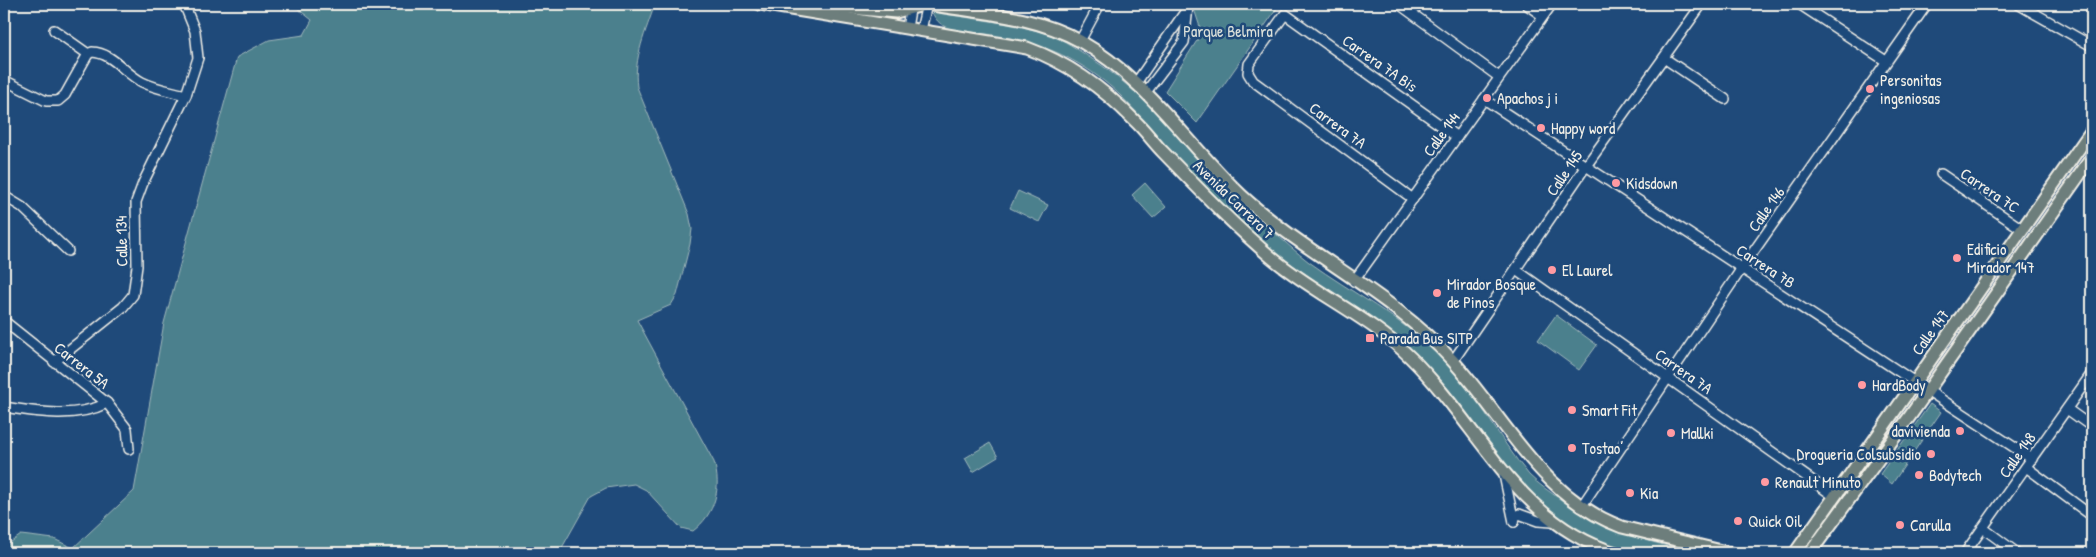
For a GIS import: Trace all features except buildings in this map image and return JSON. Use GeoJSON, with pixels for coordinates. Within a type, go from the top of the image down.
{"type":"FeatureCollection","features":[{"type":"Feature","properties":{"kind":"main road","name":"Avenida Carrera 7"},"geometry":{"type":"LineString","coordinates":[[760,4],[994,42],[1036,52],[1075,71],[1106,94],[1135,120],[1241,232],[1299,279],[1389,337],[1411,358],[1468,424],[1504,475],[1552,522],[1574,536],[1616,553]]}},
{"type":"Feature","properties":{"kind":"main road","name":"Avenida Carrera 7"},"geometry":{"type":"LineString","coordinates":[[927,4],[1030,21],[1080,40],[1146,92],[1241,195],[1309,250],[1406,317],[1453,361],[1532,462],[1581,507],[1605,521],[1622,527],[1730,553]]}},
{"type":"Feature","properties":{"kind":"main road"},"geometry":{"type":"LineString","coordinates":[[817,14],[849,8],[891,12],[910,6],[927,4]]}},
{"type":"Feature","properties":{"kind":"main road","name":"Calle 147"},"geometry":{"type":"LineString","coordinates":[[1796,552],[2092,130]]}},
{"type":"Feature","properties":{"kind":"main road","name":"Calle 147"},"geometry":{"type":"LineString","coordinates":[[1810,553],[1929,391],[2092,157]]}},
{"type":"Feature","properties":{"kind":"main road"},"geometry":{"type":"LineString","coordinates":[[1824,553],[1828,529]]}},
{"type":"Feature","properties":{"kind":"street","name":"Calle 134"},"geometry":{"type":"LineString","coordinates":[[54,362],[123,308],[133,294],[137,266],[136,202],[143,182],[186,95],[198,58],[195,31],[184,4]]}},
{"type":"Feature","properties":{"kind":"street"},"geometry":{"type":"LineString","coordinates":[[921,30],[927,4]]}},
{"type":"Feature","properties":{"kind":"street"},"geometry":{"type":"LineString","coordinates":[[1080,40],[1100,4]]}},
{"type":"Feature","properties":{"kind":"street"},"geometry":{"type":"LineString","coordinates":[[1399,4],[1499,78]]}},
{"type":"Feature","properties":{"kind":"street"},"geometry":{"type":"LineString","coordinates":[[1526,4],[1543,16]]}},
{"type":"Feature","properties":{"kind":"street","name":"Calle 144"},"geometry":{"type":"LineString","coordinates":[[1354,281],[1552,4]]}},
{"type":"Feature","properties":{"kind":"street","name":"Calle 145"},"geometry":{"type":"LineString","coordinates":[[1453,361],[1586,166],[1702,4]]}},
{"type":"Feature","properties":{"kind":"street"},"geometry":{"type":"LineString","coordinates":[[1799,4],[1886,61]]}},
{"type":"Feature","properties":{"kind":"street","name":"Calle 146"},"geometry":{"type":"LineString","coordinates":[[1581,507],[1742,268],[1926,4]]}},
{"type":"Feature","properties":{"kind":"street"},"geometry":{"type":"LineString","coordinates":[[2018,4],[2092,46]]}},
{"type":"Feature","properties":{"kind":"street"},"geometry":{"type":"LineString","coordinates":[[1136,83],[1189,5]]}},
{"type":"Feature","properties":{"kind":"street"},"geometry":{"type":"LineString","coordinates":[[1146,92],[1184,42],[1189,5]]}},
{"type":"Feature","properties":{"kind":"street"},"geometry":{"type":"LineString","coordinates":[[907,28],[910,6]]}},
{"type":"Feature","properties":{"kind":"street","name":"Carrera 7A"},"geometry":{"type":"LineString","coordinates":[[1285,14],[1249,64],[1248,73],[1253,81],[1413,198]]}},
{"type":"Feature","properties":{"kind":"street","name":"Carrera 7A Bis"},"geometry":{"type":"LineString","coordinates":[[1285,14],[1457,136]]}},
{"type":"Feature","properties":{"kind":"street"},"geometry":{"type":"LineString","coordinates":[[54,30],[88,54]]}},
{"type":"Feature","properties":{"kind":"street"},"geometry":{"type":"LineString","coordinates":[[4,80],[46,101],[58,101],[65,95],[88,54],[92,52],[106,55],[139,81],[153,87],[186,95]]}},
{"type":"Feature","properties":{"kind":"street"},"geometry":{"type":"LineString","coordinates":[[1664,58],[1725,99]]}},
{"type":"Feature","properties":{"kind":"street","name":"Carrera 7B"},"geometry":{"type":"LineString","coordinates":[[1484,99],[2032,459]]}},
{"type":"Feature","properties":{"kind":"street","name":"Carrera 7C"},"geometry":{"type":"LineString","coordinates":[[1941,174],[2022,229]]}},
{"type":"Feature","properties":{"kind":"street"},"geometry":{"type":"LineString","coordinates":[[4,196],[22,207],[68,251]]}},
{"type":"Feature","properties":{"kind":"street","name":"Carrera 7A"},"geometry":{"type":"LineString","coordinates":[[1516,270],[1834,496]]}},
{"type":"Feature","properties":{"kind":"street","name":"Carrera 5A"},"geometry":{"type":"LineString","coordinates":[[4,321],[107,403],[92,411],[74,412],[4,407]]}},
{"type":"Feature","properties":{"kind":"street","name":"Calle 148"},"geometry":{"type":"LineString","coordinates":[[1965,553],[2092,373]]}},
{"type":"Feature","properties":{"kind":"street"},"geometry":{"type":"LineString","coordinates":[[107,403],[127,429],[129,449]]}},
{"type":"Feature","properties":{"kind":"street"},"geometry":{"type":"LineString","coordinates":[[2067,409],[2092,427]]}},
{"type":"Feature","properties":{"kind":"street"},"geometry":{"type":"LineString","coordinates":[[2026,467],[2092,516]]}},
{"type":"Feature","properties":{"kind":"street"},"geometry":{"type":"LineString","coordinates":[[1504,475],[1514,522],[1515,517],[1519,514],[1538,521],[1552,522]]}},
{"type":"Feature","properties":{"kind":"street"},"geometry":{"type":"LineString","coordinates":[[1983,528],[2018,553]]}},
{"type":"Feature","properties":{"kind":"green space"},"geometry":{"type":"Polygon","coordinates":[[[292,4],[655,4],[644,34],[639,55],[636,76],[637,87],[689,214],[692,229],[677,295],[671,305],[637,320],[714,462],[717,481],[715,500],[707,517],[693,531],[681,528],[646,490],[634,484],[606,488],[591,496],[559,553],[4,553],[4,547],[21,535],[54,539],[73,548],[134,491],[164,323],[237,57],[269,40],[304,35],[312,20],[292,4]]]}},
{"type":"Feature","properties":{"kind":"green space","name":"Parque Belmira"},"geometry":{"type":"Polygon","coordinates":[[[1198,4],[1280,4],[1197,123],[1165,91],[1198,39],[1200,27],[1194,9],[1198,4]]]}},
{"type":"Feature","properties":{"kind":"green space"},"geometry":{"type":"Polygon","coordinates":[[[932,12],[1007,24],[1051,35],[1061,39],[1115,75],[1161,118],[1247,209],[1309,262],[1408,328],[1439,354],[1464,382],[1506,445],[1536,482],[1593,520],[1626,534],[1698,553],[1640,551],[1612,546],[1584,534],[1559,518],[1518,479],[1448,388],[1429,367],[1388,331],[1253,235],[1218,203],[1138,114],[1104,81],[1073,60],[1031,43],[945,27],[936,19],[932,12]]]}},
{"type":"Feature","properties":{"kind":"green space"},"geometry":{"type":"Polygon","coordinates":[[[1145,183],[1166,207],[1153,218],[1132,195],[1145,183]]]}},
{"type":"Feature","properties":{"kind":"green space"},"geometry":{"type":"Polygon","coordinates":[[[1018,191],[1048,205],[1039,222],[1010,208],[1018,191]]]}},
{"type":"Feature","properties":{"kind":"green space"},"geometry":{"type":"Polygon","coordinates":[[[1556,315],[1597,345],[1579,370],[1538,340],[1556,315]]]}},
{"type":"Feature","properties":{"kind":"green space"},"geometry":{"type":"Polygon","coordinates":[[[1930,404],[1941,412],[1892,484],[1880,474],[1930,404]]]}},
{"type":"Feature","properties":{"kind":"green space"},"geometry":{"type":"Polygon","coordinates":[[[990,443],[998,457],[973,472],[965,458],[990,443]]]}},
{"type":"Feature","properties":{"kind":"place","name":"Personitas ingeniosas"},"geometry":{"type":"Point","coordinates":[1870,89]}},
{"type":"Feature","properties":{"kind":"place","name":"Apachos j i"},"geometry":{"type":"Point","coordinates":[1487,98]}},
{"type":"Feature","properties":{"kind":"place","name":"Happy word"},"geometry":{"type":"Point","coordinates":[1541,128]}},
{"type":"Feature","properties":{"kind":"place","name":"Kidsdown"},"geometry":{"type":"Point","coordinates":[1616,183]}},
{"type":"Feature","properties":{"kind":"place","name":"Edificio Mirador 147"},"geometry":{"type":"Point","coordinates":[1957,258]}},
{"type":"Feature","properties":{"kind":"place","name":"El Laurel"},"geometry":{"type":"Point","coordinates":[1552,270]}},
{"type":"Feature","properties":{"kind":"place","name":"Mirador Bosque de Pinos"},"geometry":{"type":"Point","coordinates":[1437,293]}},
{"type":"Feature","properties":{"kind":"place","name":"Parada Bus SITP"},"geometry":{"type":"Point","coordinates":[1370,338]}},
{"type":"Feature","properties":{"kind":"place","name":"HardBody"},"geometry":{"type":"Point","coordinates":[1862,385]}},
{"type":"Feature","properties":{"kind":"place","name":"Smart Fit"},"geometry":{"type":"Point","coordinates":[1572,410]}},
{"type":"Feature","properties":{"kind":"place","name":"davivienda"},"geometry":{"type":"Point","coordinates":[1960,431]}},
{"type":"Feature","properties":{"kind":"place","name":"Mallki"},"geometry":{"type":"Point","coordinates":[1671,433]}},
{"type":"Feature","properties":{"kind":"place","name":"Tostao’"},"geometry":{"type":"Point","coordinates":[1572,448]}},
{"type":"Feature","properties":{"kind":"place","name":"Drogueria Colsubsidio"},"geometry":{"type":"Point","coordinates":[1931,454]}},
{"type":"Feature","properties":{"kind":"place","name":"Bodytech"},"geometry":{"type":"Point","coordinates":[1919,475]}},
{"type":"Feature","properties":{"kind":"place","name":"Renault Minuto"},"geometry":{"type":"Point","coordinates":[1765,482]}},
{"type":"Feature","properties":{"kind":"place","name":"Kia"},"geometry":{"type":"Point","coordinates":[1630,493]}},
{"type":"Feature","properties":{"kind":"place","name":"Quick Oil"},"geometry":{"type":"Point","coordinates":[1738,521]}},
{"type":"Feature","properties":{"kind":"place","name":"Carulla"},"geometry":{"type":"Point","coordinates":[1900,525]}}]}
